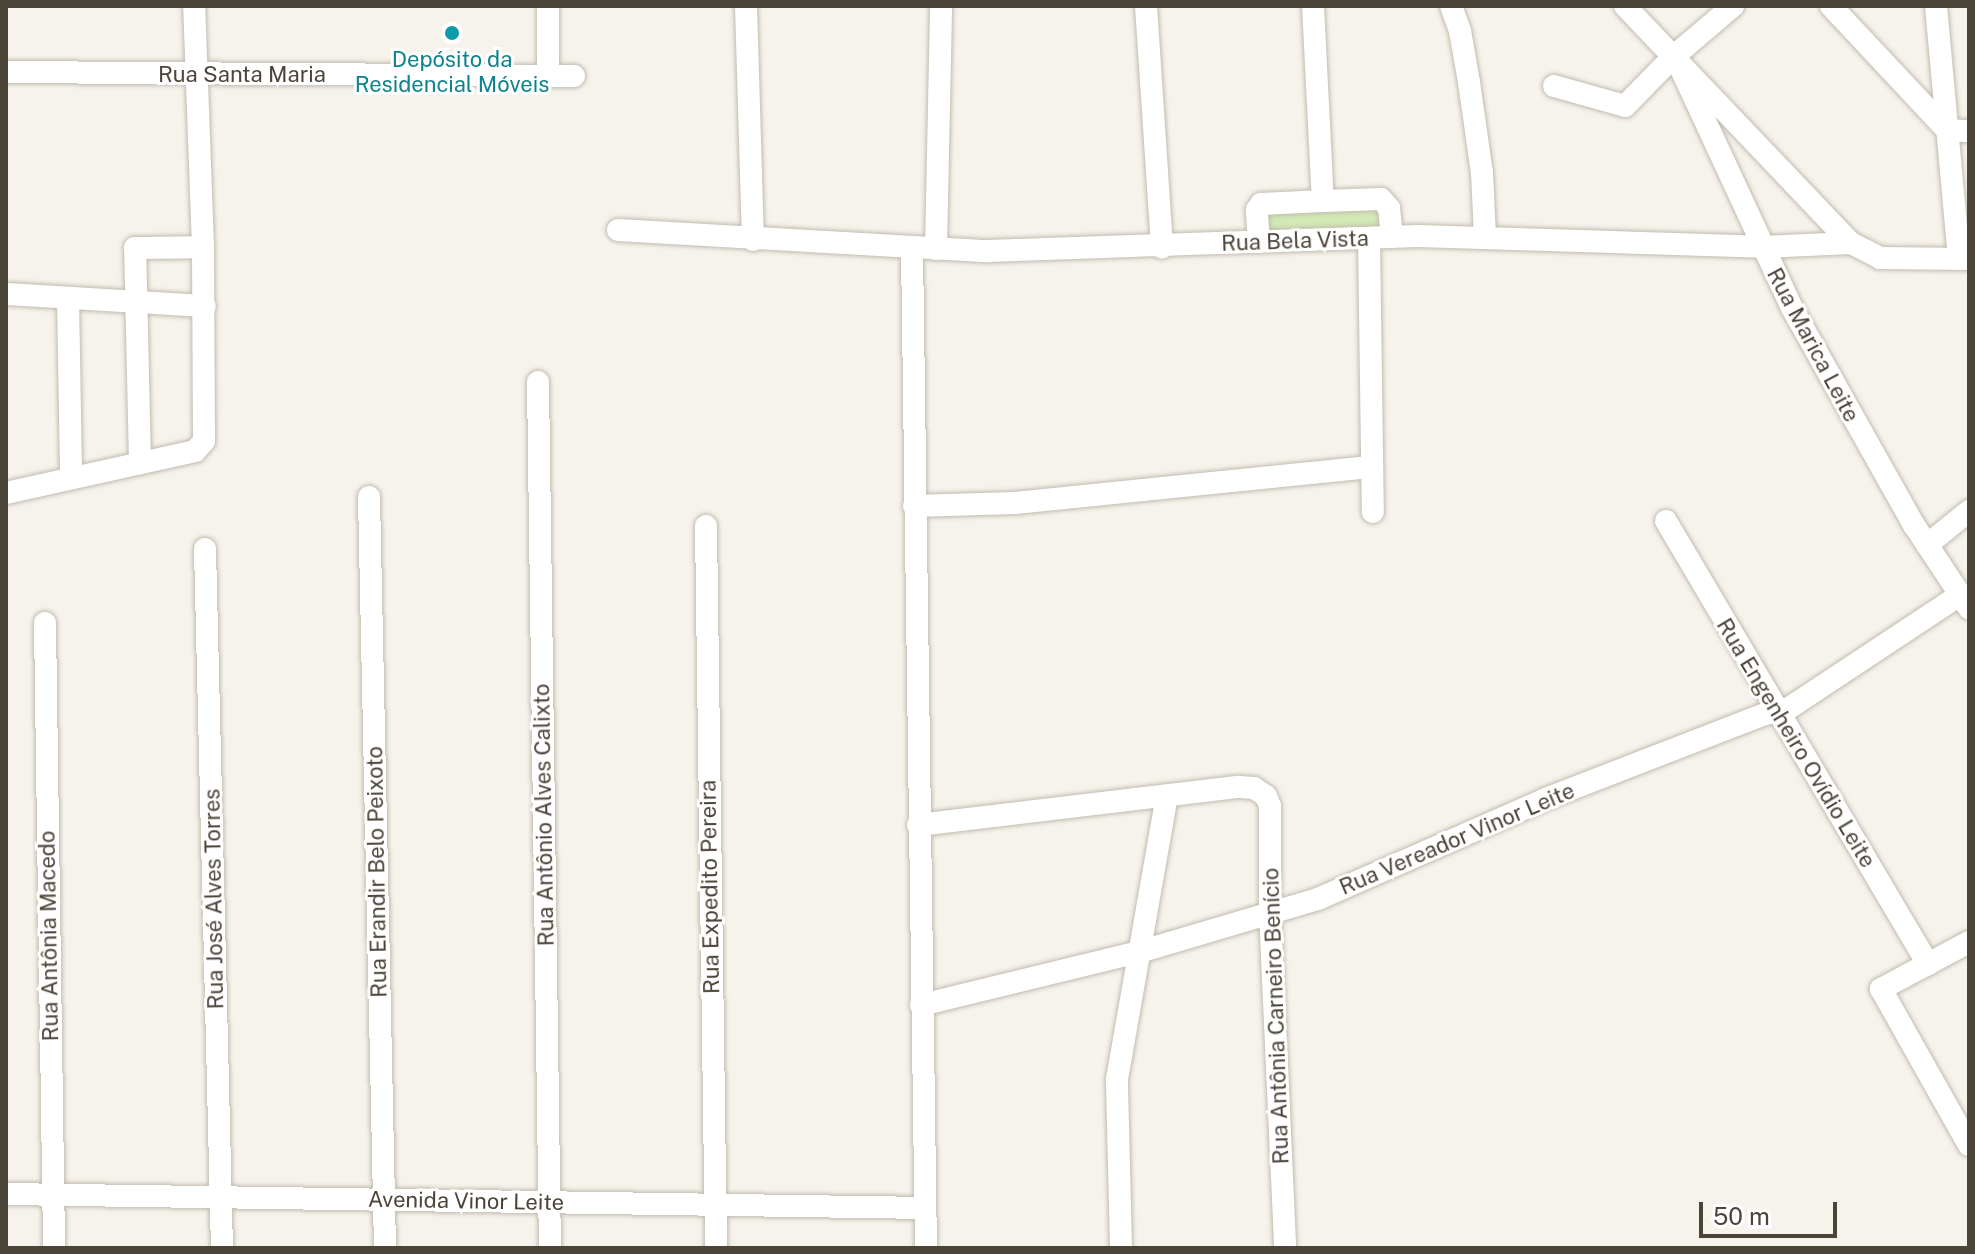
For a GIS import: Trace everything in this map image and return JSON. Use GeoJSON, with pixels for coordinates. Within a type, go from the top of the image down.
{"type":"FeatureCollection","features":[{"type":"Feature","properties":{"kind":"street"},"geometry":{"type":"LineString","coordinates":[[6,493],[195,451],[206,435],[205,306],[194,6]]}},
{"type":"Feature","properties":{"kind":"street"},"geometry":{"type":"LineString","coordinates":[[548,6],[548,75]]}},
{"type":"Feature","properties":{"kind":"street"},"geometry":{"type":"LineString","coordinates":[[746,6],[753,240]]}},
{"type":"Feature","properties":{"kind":"street"},"geometry":{"type":"LineString","coordinates":[[936,249],[941,6]]}},
{"type":"Feature","properties":{"kind":"street"},"geometry":{"type":"LineString","coordinates":[[1146,6],[1162,247]]}},
{"type":"Feature","properties":{"kind":"street"},"geometry":{"type":"LineString","coordinates":[[1313,6],[1323,201]]}},
{"type":"Feature","properties":{"kind":"street"},"geometry":{"type":"LineString","coordinates":[[1451,6],[1460,31],[1469,82],[1482,173],[1485,237]]}},
{"type":"Feature","properties":{"kind":"street"},"geometry":{"type":"LineString","coordinates":[[1625,6],[1851,243]]}},
{"type":"Feature","properties":{"kind":"street"},"geometry":{"type":"LineString","coordinates":[[1554,86],[1625,106],[1677,63],[1733,6]]}},
{"type":"Feature","properties":{"kind":"street"},"geometry":{"type":"LineString","coordinates":[[1831,6],[1958,130]]}},
{"type":"Feature","properties":{"kind":"street"},"geometry":{"type":"LineString","coordinates":[[1936,6],[1958,130],[1964,259]]}},
{"type":"Feature","properties":{"kind":"street","name":"Rua Marica Leite"},"geometry":{"type":"LineString","coordinates":[[1677,63],[1762,247],[1836,390],[1927,545],[1964,601]]}},
{"type":"Feature","properties":{"kind":"street","name":"Rua Santa Maria"},"geometry":{"type":"LineString","coordinates":[[6,72],[196,76],[574,76]]}},
{"type":"Feature","properties":{"kind":"street"},"geometry":{"type":"LineString","coordinates":[[1259,242],[1257,210],[1261,204],[1323,201],[1381,199],[1390,210],[1392,237]]}},
{"type":"Feature","properties":{"kind":"street","name":"Rua Bela Vista"},"geometry":{"type":"LineString","coordinates":[[618,230],[912,249],[1162,247],[1392,237],[1485,237],[1762,247],[1851,243],[1880,258],[1964,259]]}},
{"type":"Feature","properties":{"kind":"street"},"geometry":{"type":"LineString","coordinates":[[1369,238],[1373,512]]}},
{"type":"Feature","properties":{"kind":"street"},"geometry":{"type":"LineString","coordinates":[[140,463],[135,248],[203,247]]}},
{"type":"Feature","properties":{"kind":"street"},"geometry":{"type":"LineString","coordinates":[[912,249],[926,1248]]}},
{"type":"Feature","properties":{"kind":"street"},"geometry":{"type":"LineString","coordinates":[[6,294],[205,306]]}},
{"type":"Feature","properties":{"kind":"street"},"geometry":{"type":"LineString","coordinates":[[68,299],[71,477]]}},
{"type":"Feature","properties":{"kind":"street","name":"Rua Antônio Alves Calixto"},"geometry":{"type":"LineString","coordinates":[[538,382],[550,1248]]}},
{"type":"Feature","properties":{"kind":"street"},"geometry":{"type":"LineString","coordinates":[[914,506],[1015,503],[1372,467]]}},
{"type":"Feature","properties":{"kind":"street","name":"Rua Erandir Belo Peixoto"},"geometry":{"type":"LineString","coordinates":[[369,497],[385,1248]]}},
{"type":"Feature","properties":{"kind":"street"},"geometry":{"type":"LineString","coordinates":[[1927,545],[1969,511]]}},
{"type":"Feature","properties":{"kind":"street","name":"Rua Engenheiro Ovídio Leite"},"geometry":{"type":"LineString","coordinates":[[1666,521],[1776,712],[1928,964]]}},
{"type":"Feature","properties":{"kind":"street","name":"Rua Expedito Pereira"},"geometry":{"type":"LineString","coordinates":[[706,526],[716,1248]]}},
{"type":"Feature","properties":{"kind":"street","name":"Rua José Alves Torres"},"geometry":{"type":"LineString","coordinates":[[205,549],[222,1248]]}},
{"type":"Feature","properties":{"kind":"street","name":"Rua Vereador Vinor Leite"},"geometry":{"type":"LineString","coordinates":[[921,1005],[1141,952],[1318,899],[1543,800],[1786,710],[1964,601]]}},
{"type":"Feature","properties":{"kind":"street","name":"Rua Antônia Macedo"},"geometry":{"type":"LineString","coordinates":[[45,623],[54,1248]]}},
{"type":"Feature","properties":{"kind":"street","name":"Rua Antônia Carneiro Benício"},"geometry":{"type":"LineString","coordinates":[[1167,795],[1239,787],[1257,789],[1266,796],[1270,806],[1270,913],[1285,1248]]}},
{"type":"Feature","properties":{"kind":"street"},"geometry":{"type":"LineString","coordinates":[[918,825],[1167,795],[1117,1079],[1121,1248]]}},
{"type":"Feature","properties":{"kind":"street"},"geometry":{"type":"LineString","coordinates":[[1969,942],[1881,989],[1969,1145]]}},
{"type":"Feature","properties":{"kind":"street","name":"Avenida Vinor Leite"},"geometry":{"type":"LineString","coordinates":[[6,1194],[925,1208]]}},
{"type":"Feature","properties":{"kind":"green space"},"geometry":{"type":"Polygon","coordinates":[[[1379,206],[1385,229],[1266,238],[1265,211],[1379,206]]]}},
{"type":"Feature","properties":{"kind":"place","name":"Depósito da Residencial Móveis"},"geometry":{"type":"Point","coordinates":[452,33]}}]}
